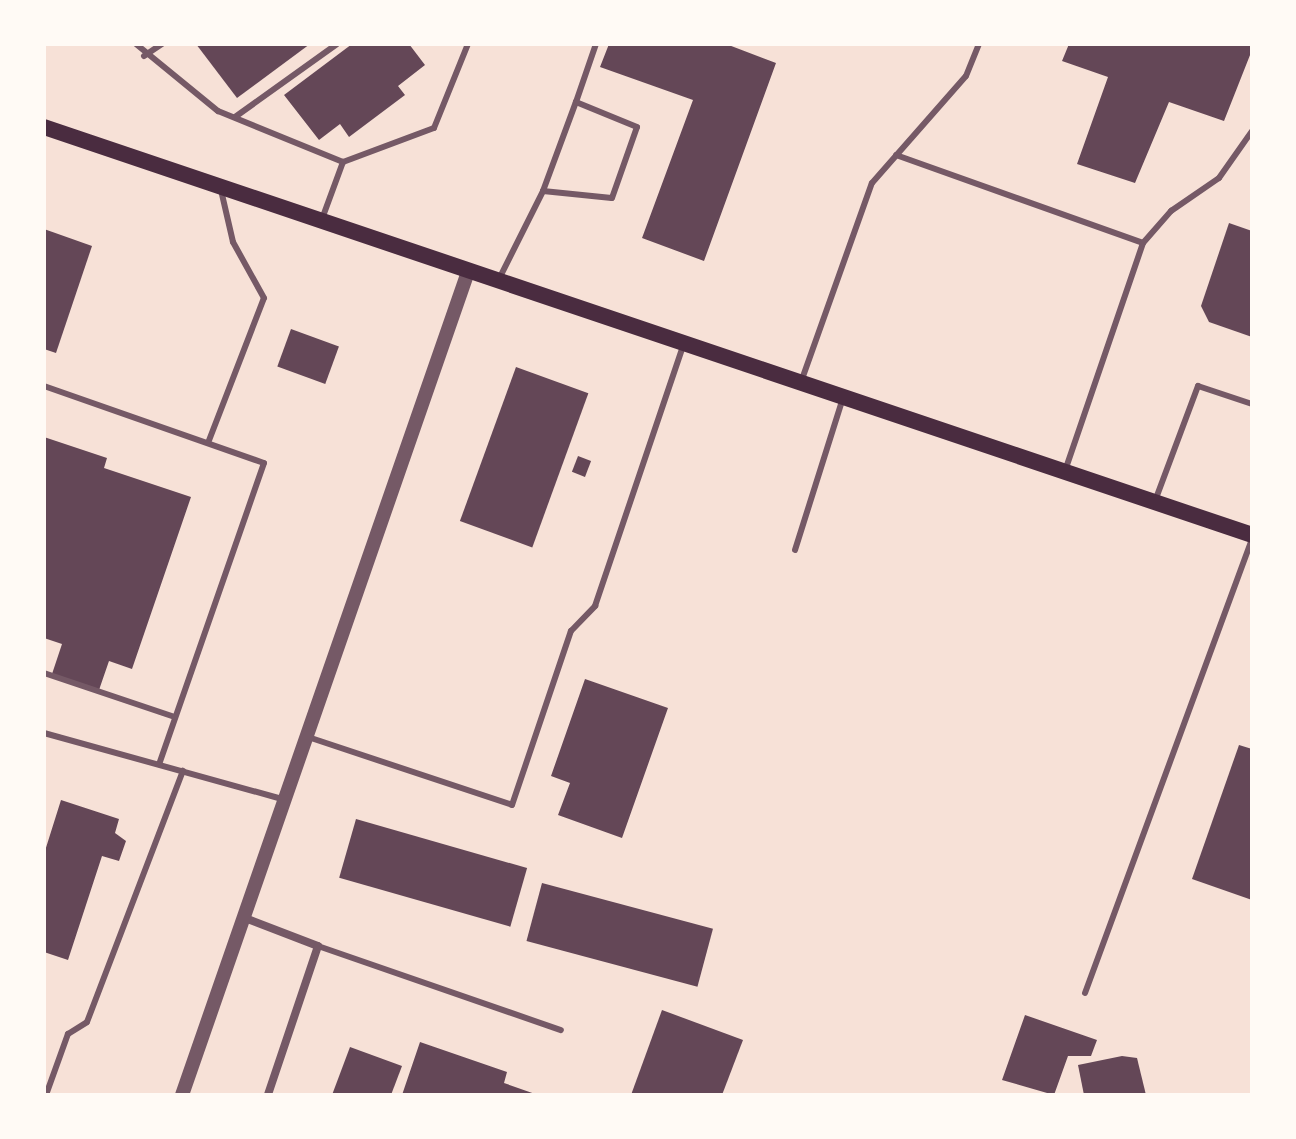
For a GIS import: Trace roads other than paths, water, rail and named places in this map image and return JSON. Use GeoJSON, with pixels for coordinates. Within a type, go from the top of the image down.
{"type":"FeatureCollection","features":[{"type":"Feature","properties":{"kind":"main road"},"geometry":{"type":"LineString","coordinates":[[44,127],[1252,537]]}},
{"type":"Feature","properties":{"kind":"street"},"geometry":{"type":"LineString","coordinates":[[182,1095],[468,272]]}},
{"type":"Feature","properties":{"kind":"street"},"geometry":{"type":"LineString","coordinates":[[245,918],[318,946],[268,1095]]}},
{"type":"Feature","properties":{"kind":"lane"},"geometry":{"type":"LineString","coordinates":[[136,44],[144,56],[235,117],[343,162],[434,128],[468,44]]}},
{"type":"Feature","properties":{"kind":"lane"},"geometry":{"type":"LineString","coordinates":[[144,56],[162,44]]}},
{"type":"Feature","properties":{"kind":"lane"},"geometry":{"type":"LineString","coordinates":[[235,117],[337,44]]}},
{"type":"Feature","properties":{"kind":"lane"},"geometry":{"type":"LineString","coordinates":[[498,282],[543,191],[596,44]]}},
{"type":"Feature","properties":{"kind":"lane"},"geometry":{"type":"LineString","coordinates":[[800,384],[872,183],[966,76],[979,44]]}},
{"type":"Feature","properties":{"kind":"lane"},"geometry":{"type":"LineString","coordinates":[[543,191],[612,198],[637,127],[576,102]]}},
{"type":"Feature","properties":{"kind":"lane"},"geometry":{"type":"LineString","coordinates":[[1065,471],[1143,243],[1171,211],[1219,178],[1252,131]]}},
{"type":"Feature","properties":{"kind":"lane"},"geometry":{"type":"LineString","coordinates":[[896,155],[1143,243]]}},
{"type":"Feature","properties":{"kind":"lane"},"geometry":{"type":"LineString","coordinates":[[321,223],[343,162]]}},
{"type":"Feature","properties":{"kind":"lane"},"geometry":{"type":"LineString","coordinates":[[208,443],[264,298],[233,242],[220,187]]}},
{"type":"Feature","properties":{"kind":"lane"},"geometry":{"type":"LineString","coordinates":[[308,737],[512,805],[571,631],[595,606],[683,344]]}},
{"type":"Feature","properties":{"kind":"lane"},"geometry":{"type":"LineString","coordinates":[[44,386],[264,463],[159,764]]}},
{"type":"Feature","properties":{"kind":"lane"},"geometry":{"type":"LineString","coordinates":[[1154,502],[1198,386],[1252,404]]}},
{"type":"Feature","properties":{"kind":"lane"},"geometry":{"type":"LineString","coordinates":[[795,550],[843,398]]}},
{"type":"Feature","properties":{"kind":"lane"},"geometry":{"type":"LineString","coordinates":[[1085,993],[1252,537]]}},
{"type":"Feature","properties":{"kind":"lane"},"geometry":{"type":"LineString","coordinates":[[44,673],[175,717]]}},
{"type":"Feature","properties":{"kind":"lane"},"geometry":{"type":"LineString","coordinates":[[44,733],[286,800]]}},
{"type":"Feature","properties":{"kind":"lane"},"geometry":{"type":"LineString","coordinates":[[46,1095],[68,1034],[87,1022],[183,771]]}},
{"type":"Feature","properties":{"kind":"lane"},"geometry":{"type":"LineString","coordinates":[[318,946],[561,1030]]}}]}
